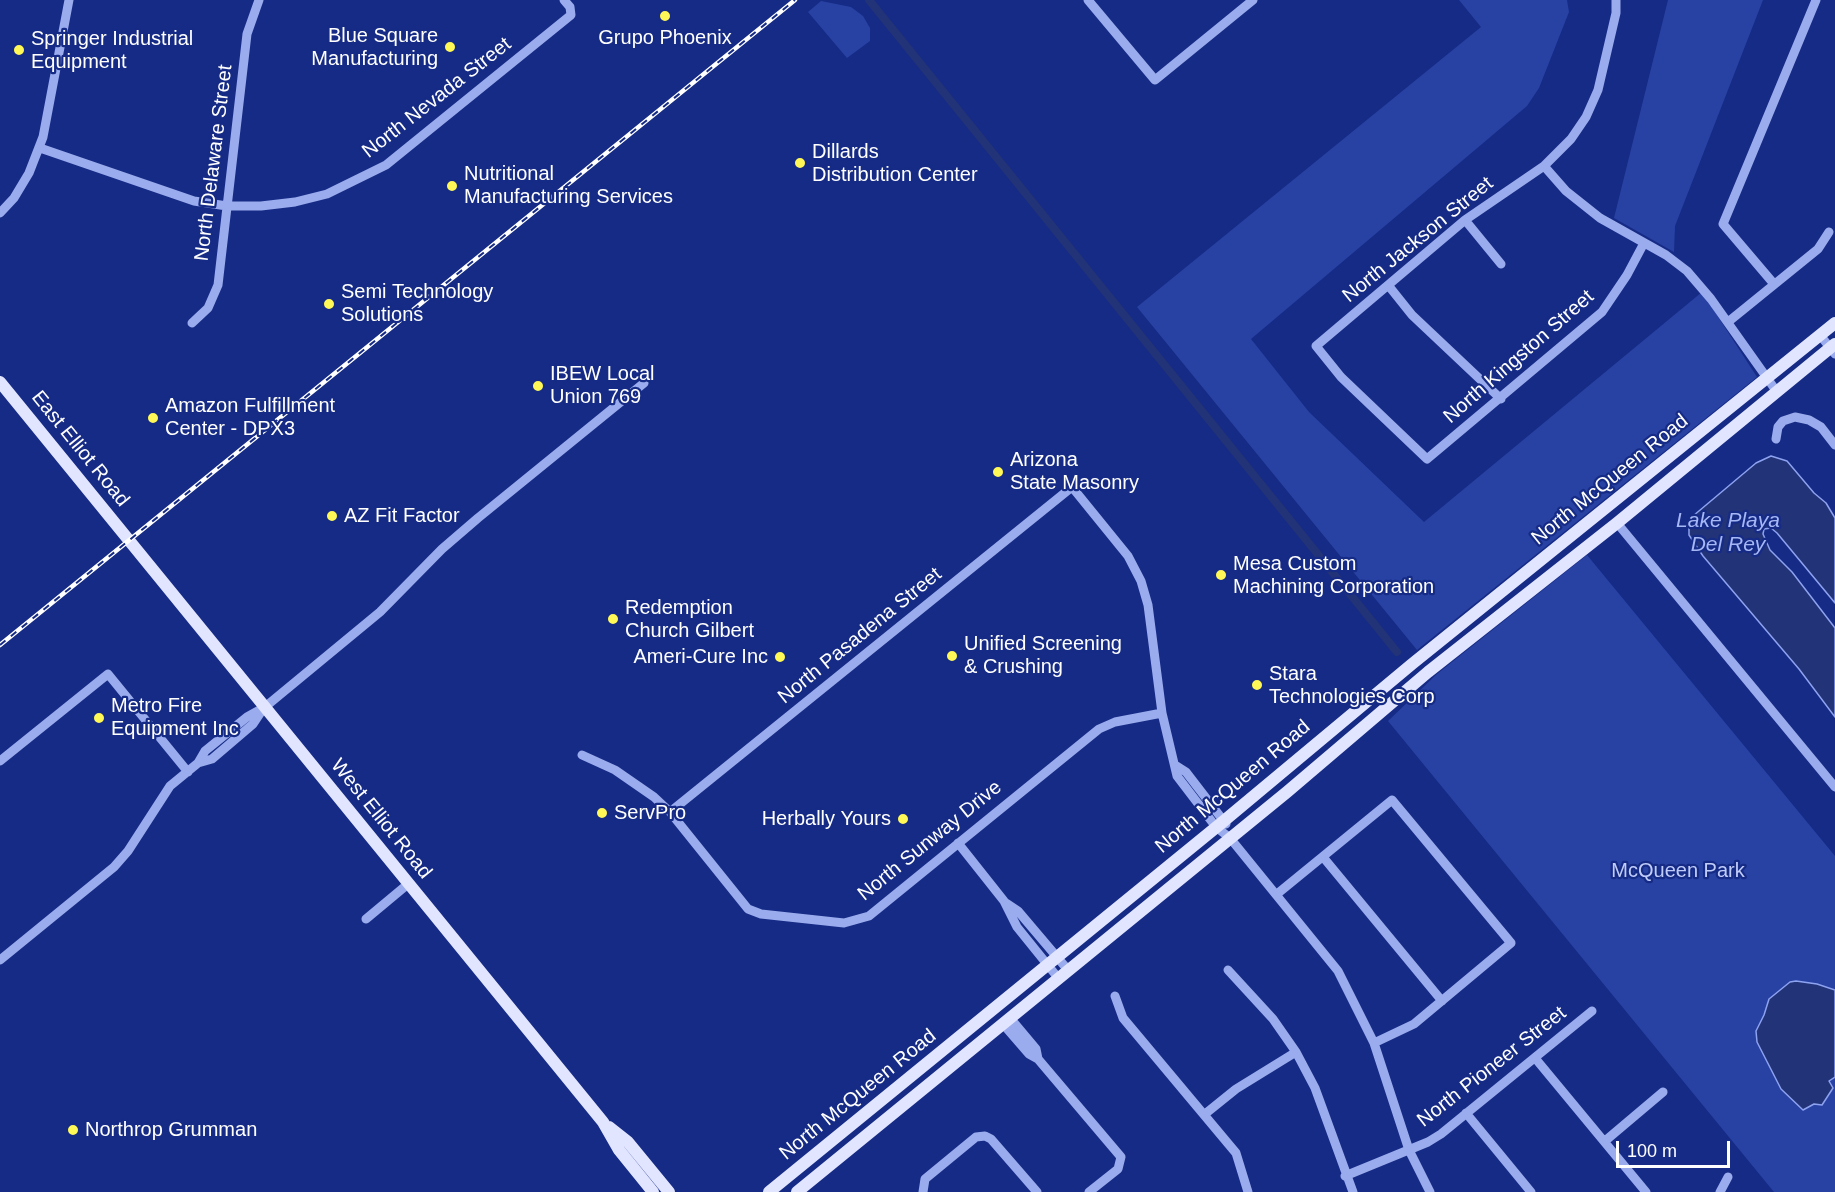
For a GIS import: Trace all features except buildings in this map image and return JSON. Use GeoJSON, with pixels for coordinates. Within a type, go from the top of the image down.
{"type":"FeatureCollection","features":[{"type":"Feature","properties":{"kind":"main road","name":"North McQueen Road"},"geometry":{"type":"LineString","coordinates":[[770,1192],[1412,664],[1835,323]]}},
{"type":"Feature","properties":{"kind":"main road","name":"North McQueen Road"},"geometry":{"type":"LineString","coordinates":[[797,1192],[1230,838],[1422,677],[1833,349]]}},
{"type":"Feature","properties":{"kind":"main road","name":"East Elliot Road"},"geometry":{"type":"LineString","coordinates":[[0,382],[129,540]]}},
{"type":"Feature","properties":{"kind":"main road","name":"West Elliot Road"},"geometry":{"type":"LineString","coordinates":[[129,540],[603,1122],[619,1150],[652,1192]]}},
{"type":"Feature","properties":{"kind":"main road"},"geometry":{"type":"LineString","coordinates":[[1550,554],[1561,568]]}},
{"type":"Feature","properties":{"kind":"main road"},"geometry":{"type":"LineString","coordinates":[[1412,664],[1422,677]]}},
{"type":"Feature","properties":{"kind":"main road"},"geometry":{"type":"LineString","coordinates":[[881,1101],[892,1115]]}},
{"type":"Feature","properties":{"kind":"main road","name":"West Elliot Road"},"geometry":{"type":"LineString","coordinates":[[603,1122],[628,1142],[669,1192]]}},
{"type":"Feature","properties":{"kind":"street"},"geometry":{"type":"LineString","coordinates":[[0,213],[14,198],[40,148],[69,0]]}},
{"type":"Feature","properties":{"kind":"street","name":"North Delaware Street"},"geometry":{"type":"LineString","coordinates":[[192,323],[208,308],[218,285],[247,34],[259,0]]}},
{"type":"Feature","properties":{"kind":"street","name":"North Nevada Street"},"geometry":{"type":"LineString","coordinates":[[40,148],[194,201],[227,206],[295,202],[327,194],[358,181],[386,165],[571,15],[570,8],[564,0]]}},
{"type":"Feature","properties":{"kind":"street"},"geometry":{"type":"LineString","coordinates":[[1088,0],[1155,80],[1253,0]]}},
{"type":"Feature","properties":{"kind":"street","name":"North Jackson Street"},"geometry":{"type":"LineString","coordinates":[[1427,459],[1341,377],[1316,346],[1465,220],[1544,166],[1571,139],[1586,117],[1594,99],[1612,32],[1616,0]]}},
{"type":"Feature","properties":{"kind":"street"},"geometry":{"type":"LineString","coordinates":[[1774,284],[1723,224],[1816,0]]}},
{"type":"Feature","properties":{"kind":"street"},"geometry":{"type":"LineString","coordinates":[[1544,166],[1566,191],[1600,218],[1687,271],[1728,322],[1777,392]]}},
{"type":"Feature","properties":{"kind":"street"},"geometry":{"type":"LineString","coordinates":[[1465,220],[1501,264]]}},
{"type":"Feature","properties":{"kind":"street"},"geometry":{"type":"LineString","coordinates":[[1728,322],[1818,249],[1829,232]]}},
{"type":"Feature","properties":{"kind":"street","name":"North Kingston Street"},"geometry":{"type":"LineString","coordinates":[[1427,459],[1602,312],[1627,276],[1644,243]]}},
{"type":"Feature","properties":{"kind":"street"},"geometry":{"type":"LineString","coordinates":[[1388,285],[1412,315],[1500,399]]}},
{"type":"Feature","properties":{"kind":"street"},"geometry":{"type":"LineString","coordinates":[[1820,335],[1833,349]]}},
{"type":"Feature","properties":{"kind":"street"},"geometry":{"type":"LineString","coordinates":[[0,960],[114,867],[128,850],[160,797],[198,763],[212,759],[253,724],[264,707],[380,612],[442,549],[478,518],[644,383]]}},
{"type":"Feature","properties":{"kind":"street"},"geometry":{"type":"LineString","coordinates":[[1776,439],[1778,427],[1783,421],[1795,417],[1809,420],[1821,427],[1835,445]]}},
{"type":"Feature","properties":{"kind":"street","name":"North Pasadena Street"},"geometry":{"type":"LineString","coordinates":[[670,812],[1072,487],[1128,556],[1141,581],[1148,605],[1162,713]]}},
{"type":"Feature","properties":{"kind":"street"},"geometry":{"type":"LineString","coordinates":[[1617,523],[1835,787]]}},
{"type":"Feature","properties":{"kind":"street"},"geometry":{"type":"LineString","coordinates":[[0,761],[108,674],[188,772]]}},
{"type":"Feature","properties":{"kind":"street"},"geometry":{"type":"LineString","coordinates":[[1162,713],[1175,765],[1186,772],[1230,838],[1338,970],[1374,1042],[1409,1150],[1430,1192]]}},
{"type":"Feature","properties":{"kind":"street","name":"North Sunway Drive"},"geometry":{"type":"LineString","coordinates":[[582,755],[635,782],[670,812],[748,909],[761,914],[844,923],[869,916],[1099,729],[1115,722],[1162,713]]}},
{"type":"Feature","properties":{"kind":"street"},"geometry":{"type":"LineString","coordinates":[[1277,894],[1392,800],[1511,943],[1414,1024],[1374,1042]]}},
{"type":"Feature","properties":{"kind":"street"},"geometry":{"type":"LineString","coordinates":[[957,843],[1004,901],[1018,911],[1052,961],[1064,974]]}},
{"type":"Feature","properties":{"kind":"street"},"geometry":{"type":"LineString","coordinates":[[1323,856],[1442,1001]]}},
{"type":"Feature","properties":{"kind":"street"},"geometry":{"type":"LineString","coordinates":[[366,920],[408,884]]}},
{"type":"Feature","properties":{"kind":"street"},"geometry":{"type":"LineString","coordinates":[[1228,970],[1273,1019],[1296,1052],[1315,1088],[1353,1192]]}},
{"type":"Feature","properties":{"kind":"street"},"geometry":{"type":"LineString","coordinates":[[1114,996],[1123,1018],[1236,1153],[1248,1192]]}},
{"type":"Feature","properties":{"kind":"street","name":"North Pioneer Street"},"geometry":{"type":"LineString","coordinates":[[1346,1176],[1441,1134],[1592,1011]]}},
{"type":"Feature","properties":{"kind":"street"},"geometry":{"type":"LineString","coordinates":[[1007,1021],[1121,1157],[1118,1169],[1089,1192]]}},
{"type":"Feature","properties":{"kind":"street"},"geometry":{"type":"LineString","coordinates":[[1205,1114],[1236,1089],[1296,1052]]}},
{"type":"Feature","properties":{"kind":"street"},"geometry":{"type":"LineString","coordinates":[[1535,1058],[1646,1192]]}},
{"type":"Feature","properties":{"kind":"street"},"geometry":{"type":"LineString","coordinates":[[1605,1141],[1663,1092]]}},
{"type":"Feature","properties":{"kind":"street"},"geometry":{"type":"LineString","coordinates":[[1466,1113],[1531,1192]]}},
{"type":"Feature","properties":{"kind":"street"},"geometry":{"type":"LineString","coordinates":[[923,1190],[925,1179],[976,1137],[985,1136],[991,1139],[1037,1192]]}},
{"type":"Feature","properties":{"kind":"street"},"geometry":{"type":"LineString","coordinates":[[1720,1192],[1728,1177]]}},
{"type":"Feature","properties":{"kind":"green space"},"geometry":{"type":"Polygon","coordinates":[[[1459,0],[1567,0],[1569,12],[1539,88],[1527,106],[1251,339],[1309,412],[1424,522],[1702,292],[1757,377],[1417,650],[1137,307],[1481,27],[1459,0]]]}},
{"type":"Feature","properties":{"kind":"green space"},"geometry":{"type":"Polygon","coordinates":[[[1668,0],[1763,0],[1675,226],[1674,252],[1614,218],[1668,0]]]}},
{"type":"Feature","properties":{"kind":"green space"},"geometry":{"type":"Polygon","coordinates":[[[821,1],[851,7],[863,16],[870,28],[870,41],[847,58],[808,12],[821,1]]]}},
{"type":"Feature","properties":{"kind":"green space","name":"McQueen Park"},"geometry":{"type":"Polygon","coordinates":[[[1587,555],[1835,856],[1835,1192],[1774,1192],[1388,721],[1437,674],[1587,555]]]}},
{"type":"Feature","properties":{"kind":"water","name":"Lake Playa Del Rey"},"geometry":{"type":"Polygon","coordinates":[[[1771,456],[1787,461],[1814,493],[1826,503],[1835,518],[1835,603],[1777,533],[1771,528],[1764,529],[1763,534],[1770,550],[1792,572],[1835,628],[1835,717],[1799,669],[1703,556],[1689,535],[1689,522],[1693,516],[1756,463],[1771,456]]]}},
{"type":"Feature","properties":{"kind":"water"},"geometry":{"type":"Polygon","coordinates":[[[1796,981],[1835,990],[1835,1077],[1829,1081],[1833,1088],[1822,1105],[1814,1104],[1803,1110],[1781,1089],[1757,1042],[1756,1031],[1769,999],[1790,982],[1796,981]]]}},
{"type":"Feature","properties":{"kind":"waterway"},"geometry":{"type":"LineString","coordinates":[[869,0],[1397,652]]}},
{"type":"Feature","properties":{"kind":"railway"},"geometry":{"type":"LineString","coordinates":[[0,645],[795,0]]}},
{"type":"Feature","properties":{"kind":"place","name":"Grupo Phoenix"},"geometry":{"type":"Point","coordinates":[665,16]}},
{"type":"Feature","properties":{"kind":"place","name":"Blue Square Manufacturing"},"geometry":{"type":"Point","coordinates":[450,47]}},
{"type":"Feature","properties":{"kind":"place","name":"Springer Industrial Equipment"},"geometry":{"type":"Point","coordinates":[19,50]}},
{"type":"Feature","properties":{"kind":"place","name":"Dillards Distribution Center"},"geometry":{"type":"Point","coordinates":[800,163]}},
{"type":"Feature","properties":{"kind":"place","name":"Nutritional Manufacturing Services"},"geometry":{"type":"Point","coordinates":[452,186]}},
{"type":"Feature","properties":{"kind":"place","name":"Semi Technology Solutions"},"geometry":{"type":"Point","coordinates":[329,304]}},
{"type":"Feature","properties":{"kind":"place","name":"IBEW Local Union 769"},"geometry":{"type":"Point","coordinates":[538,386]}},
{"type":"Feature","properties":{"kind":"place","name":"Amazon Fulfillment Center - DPX3"},"geometry":{"type":"Point","coordinates":[153,418]}},
{"type":"Feature","properties":{"kind":"place","name":"Arizona State Masonry"},"geometry":{"type":"Point","coordinates":[998,472]}},
{"type":"Feature","properties":{"kind":"place","name":"AZ Fit Factor"},"geometry":{"type":"Point","coordinates":[332,516]}},
{"type":"Feature","properties":{"kind":"place","name":"Mesa Custom Machining Corporation"},"geometry":{"type":"Point","coordinates":[1221,575]}},
{"type":"Feature","properties":{"kind":"place","name":"Redemption Church Gilbert"},"geometry":{"type":"Point","coordinates":[613,619]}},
{"type":"Feature","properties":{"kind":"place","name":"Unified Screening & Crushing"},"geometry":{"type":"Point","coordinates":[952,656]}},
{"type":"Feature","properties":{"kind":"place","name":"Ameri-Cure Inc"},"geometry":{"type":"Point","coordinates":[780,657]}},
{"type":"Feature","properties":{"kind":"place","name":"Stara Technologies Corp"},"geometry":{"type":"Point","coordinates":[1257,685]}},
{"type":"Feature","properties":{"kind":"place","name":"Metro Fire Equipment Inc"},"geometry":{"type":"Point","coordinates":[99,718]}},
{"type":"Feature","properties":{"kind":"place","name":"ServPro"},"geometry":{"type":"Point","coordinates":[602,813]}},
{"type":"Feature","properties":{"kind":"place","name":"Herbally Yours"},"geometry":{"type":"Point","coordinates":[903,819]}},
{"type":"Feature","properties":{"kind":"place","name":"Northrop Grumman"},"geometry":{"type":"Point","coordinates":[73,1130]}}]}
